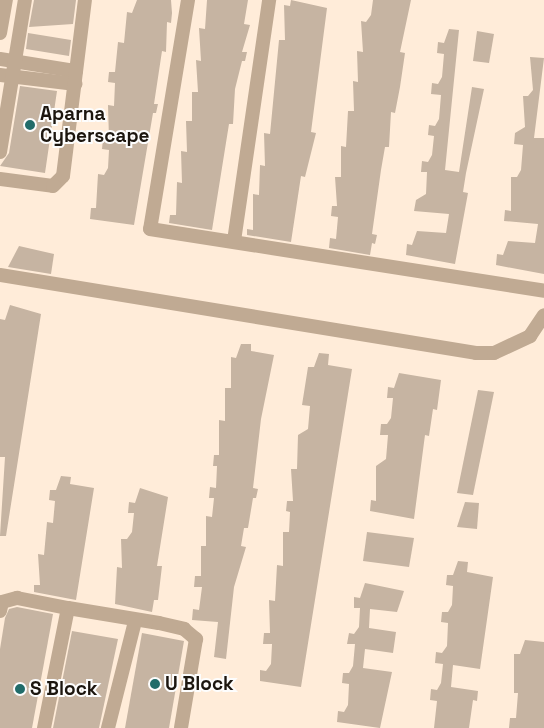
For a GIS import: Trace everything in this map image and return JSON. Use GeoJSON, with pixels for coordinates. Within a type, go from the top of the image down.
{"type":"FeatureCollection","features":[{"type":"Feature","properties":{"kind":"street"},"geometry":{"type":"LineString","coordinates":[[0,33],[6,0]]}},
{"type":"Feature","properties":{"kind":"street"},"geometry":{"type":"LineString","coordinates":[[0,152],[6,76],[15,61],[25,0]]}},
{"type":"Feature","properties":{"kind":"street"},"geometry":{"type":"LineString","coordinates":[[0,179],[53,186],[59,182],[85,0]]}},
{"type":"Feature","properties":{"kind":"street"},"geometry":{"type":"LineString","coordinates":[[188,0],[150,229],[544,291]]}},
{"type":"Feature","properties":{"kind":"street"},"geometry":{"type":"LineString","coordinates":[[234,242],[269,0]]}},
{"type":"Feature","properties":{"kind":"street"},"geometry":{"type":"LineString","coordinates":[[0,59],[15,61],[75,78]]}},
{"type":"Feature","properties":{"kind":"street"},"geometry":{"type":"LineString","coordinates":[[6,76],[75,78]]}},
{"type":"Feature","properties":{"kind":"street"},"geometry":{"type":"LineString","coordinates":[[0,275],[476,353],[494,353],[530,336],[544,315]]}},
{"type":"Feature","properties":{"kind":"street"},"geometry":{"type":"LineString","coordinates":[[0,611],[2,602],[17,598],[184,629],[196,639],[181,728]]}},
{"type":"Feature","properties":{"kind":"street"},"geometry":{"type":"LineString","coordinates":[[44,728],[68,608]]}},
{"type":"Feature","properties":{"kind":"street"},"geometry":{"type":"LineString","coordinates":[[108,728],[135,620]]}},
{"type":"Feature","properties":{"kind":"building"},"geometry":{"type":"Polygon","coordinates":[[[34,0],[76,0],[73,24],[29,27],[34,0]]]}},
{"type":"Feature","properties":{"kind":"building"},"geometry":{"type":"Polygon","coordinates":[[[137,0],[171,0],[172,13],[171,23],[167,22],[166,52],[162,51],[154,104],[158,104],[156,113],[153,113],[134,225],[90,219],[91,208],[96,208],[98,174],[104,175],[108,168],[109,150],[102,149],[103,139],[109,139],[108,105],[114,106],[115,83],[108,82],[109,72],[115,72],[118,42],[124,43],[127,12],[132,13],[137,0]]]}},
{"type":"Feature","properties":{"kind":"building"},"geometry":{"type":"Polygon","coordinates":[[[207,0],[248,0],[244,24],[250,25],[242,52],[247,52],[245,61],[242,61],[235,89],[233,124],[229,124],[212,230],[169,223],[170,215],[176,215],[177,182],[182,183],[181,151],[187,152],[186,121],[192,121],[192,92],[198,92],[196,60],[201,61],[199,28],[205,29],[207,0]]]}},
{"type":"Feature","properties":{"kind":"building"},"geometry":{"type":"Polygon","coordinates":[[[291,0],[327,8],[311,132],[316,133],[305,177],[301,176],[291,242],[247,235],[247,229],[253,230],[253,194],[259,195],[260,165],[265,166],[264,133],[270,134],[279,40],[285,40],[284,5],[290,6],[291,0]]]}},
{"type":"Feature","properties":{"kind":"building"},"geometry":{"type":"Polygon","coordinates":[[[373,0],[411,0],[400,52],[405,53],[400,87],[395,113],[391,112],[389,147],[385,147],[381,170],[372,234],[377,235],[375,244],[372,243],[370,255],[329,248],[330,238],[336,239],[338,217],[331,216],[332,206],[337,206],[335,177],[341,177],[341,146],[346,147],[348,111],[354,111],[353,81],[358,82],[357,51],[363,52],[361,21],[366,22],[371,15],[373,0]]]}},
{"type":"Feature","properties":{"kind":"building"},"geometry":{"type":"Polygon","coordinates":[[[449,29],[459,30],[445,170],[459,172],[472,87],[484,89],[466,173],[463,192],[468,193],[455,264],[406,255],[407,244],[412,245],[417,231],[446,233],[449,214],[414,211],[416,200],[426,194],[427,172],[421,172],[422,161],[428,162],[432,155],[434,136],[428,135],[429,125],[435,126],[439,119],[441,95],[431,94],[432,83],[438,84],[442,77],[444,54],[437,53],[438,42],[444,43],[449,29]]]}},
{"type":"Feature","properties":{"kind":"building"},"geometry":{"type":"Polygon","coordinates":[[[477,31],[494,34],[489,63],[473,61],[477,31]]]}},
{"type":"Feature","properties":{"kind":"building"},"geometry":{"type":"Polygon","coordinates":[[[28,33],[71,40],[69,56],[26,49],[28,33]]]}},
{"type":"Feature","properties":{"kind":"building"},"geometry":{"type":"Polygon","coordinates":[[[530,57],[544,58],[534,138],[544,138],[544,274],[496,265],[497,254],[503,255],[508,241],[535,243],[538,224],[504,221],[505,210],[511,211],[511,177],[517,177],[521,170],[523,145],[514,144],[515,133],[525,127],[523,96],[528,96],[533,90],[530,57]]]}},
{"type":"Feature","properties":{"kind":"building","name":"Aparna Cyberscape"},"geometry":{"type":"Polygon","coordinates":[[[20,86],[57,91],[45,173],[0,166],[9,153],[20,86]]]}},
{"type":"Feature","properties":{"kind":"building"},"geometry":{"type":"Polygon","coordinates":[[[19,246],[54,254],[51,274],[8,267],[19,246]]]}},
{"type":"Feature","properties":{"kind":"building"},"geometry":{"type":"Polygon","coordinates":[[[10,305],[41,314],[6,536],[0,536],[5,457],[0,457],[0,319],[5,320],[10,305]]]}},
{"type":"Feature","properties":{"kind":"building"},"geometry":{"type":"Polygon","coordinates":[[[241,344],[251,344],[251,351],[274,355],[261,419],[253,488],[258,489],[256,498],[253,498],[248,528],[244,528],[241,546],[246,547],[234,587],[226,659],[214,657],[218,622],[192,620],[193,609],[199,610],[202,587],[194,587],[195,576],[201,576],[201,546],[206,546],[206,516],[212,517],[214,498],[209,498],[210,487],[216,488],[217,466],[213,466],[214,455],[219,455],[219,420],[225,421],[225,388],[231,388],[231,357],[236,358],[241,344]]]}},
{"type":"Feature","properties":{"kind":"building"},"geometry":{"type":"Polygon","coordinates":[[[319,353],[329,354],[328,365],[352,369],[301,687],[260,681],[260,670],[266,671],[271,664],[272,644],[263,644],[264,633],[270,633],[269,600],[275,601],[277,565],[283,566],[283,532],[289,532],[290,512],[286,511],[287,501],[293,501],[291,469],[297,469],[298,435],[308,429],[310,406],[302,405],[308,367],[314,367],[319,353]]]}},
{"type":"Feature","properties":{"kind":"building"},"geometry":{"type":"Polygon","coordinates":[[[399,373],[441,380],[437,410],[433,409],[429,436],[425,435],[414,519],[370,511],[371,500],[376,501],[376,466],[386,459],[388,435],[380,435],[381,424],[387,424],[391,418],[393,398],[387,398],[388,387],[394,388],[399,373]]]}},
{"type":"Feature","properties":{"kind":"building"},"geometry":{"type":"Polygon","coordinates":[[[478,390],[494,392],[473,495],[457,493],[478,390]]]}},
{"type":"Feature","properties":{"kind":"building"},"geometry":{"type":"Polygon","coordinates":[[[61,476],[71,477],[70,484],[94,488],[76,600],[34,592],[34,585],[40,585],[38,554],[44,555],[47,522],[53,523],[55,501],[49,500],[50,490],[56,490],[61,476]]]}},
{"type":"Feature","properties":{"kind":"building"},"geometry":{"type":"Polygon","coordinates":[[[140,488],[168,497],[157,566],[162,566],[158,600],[154,600],[152,612],[115,604],[117,567],[122,568],[121,539],[127,539],[132,532],[134,513],[128,513],[129,502],[135,503],[140,488]]]}},
{"type":"Feature","properties":{"kind":"building"},"geometry":{"type":"Polygon","coordinates":[[[465,502],[479,503],[477,529],[457,527],[465,502]]]}},
{"type":"Feature","properties":{"kind":"building"},"geometry":{"type":"Polygon","coordinates":[[[367,532],[414,538],[409,567],[363,561],[367,532]]]}},
{"type":"Feature","properties":{"kind":"building"},"geometry":{"type":"Polygon","coordinates":[[[458,561],[468,562],[467,572],[493,577],[480,669],[453,665],[451,687],[478,691],[477,701],[473,700],[469,728],[434,728],[437,701],[430,700],[431,689],[437,690],[441,683],[443,664],[435,663],[436,652],[442,653],[447,646],[448,623],[441,622],[442,612],[448,612],[452,605],[453,586],[446,585],[447,575],[453,575],[458,561]]]}},
{"type":"Feature","properties":{"kind":"building"},"geometry":{"type":"Polygon","coordinates":[[[365,583],[404,591],[397,612],[370,609],[369,628],[396,632],[393,653],[365,649],[363,668],[392,672],[380,728],[337,722],[338,711],[344,712],[348,705],[349,684],[342,683],[343,673],[349,673],[353,666],[355,644],[347,644],[349,633],[354,634],[359,627],[360,608],[354,608],[354,597],[360,598],[365,583]]]}},
{"type":"Feature","properties":{"kind":"building","name":"S Block"},"geometry":{"type":"Polygon","coordinates":[[[17,607],[53,614],[32,728],[0,728],[0,649],[5,618],[9,609],[17,607]]]}},
{"type":"Feature","properties":{"kind":"building"},"geometry":{"type":"Polygon","coordinates":[[[72,631],[118,639],[99,728],[53,728],[72,631]]]}},
{"type":"Feature","properties":{"kind":"building","name":"U Block"},"geometry":{"type":"Polygon","coordinates":[[[142,633],[184,641],[169,728],[125,728],[142,633]]]}},
{"type":"Feature","properties":{"kind":"building"},"geometry":{"type":"Polygon","coordinates":[[[525,640],[544,642],[544,728],[509,728],[510,718],[516,718],[518,693],[514,693],[514,654],[520,654],[525,640]]]}},
{"type":"Feature","properties":{"kind":"place","name":"Aparna Cyberscape"},"geometry":{"type":"Point","coordinates":[30,125]}},
{"type":"Feature","properties":{"kind":"place","name":"U Block"},"geometry":{"type":"Point","coordinates":[155,684]}},
{"type":"Feature","properties":{"kind":"place","name":"S Block"},"geometry":{"type":"Point","coordinates":[20,689]}}]}
